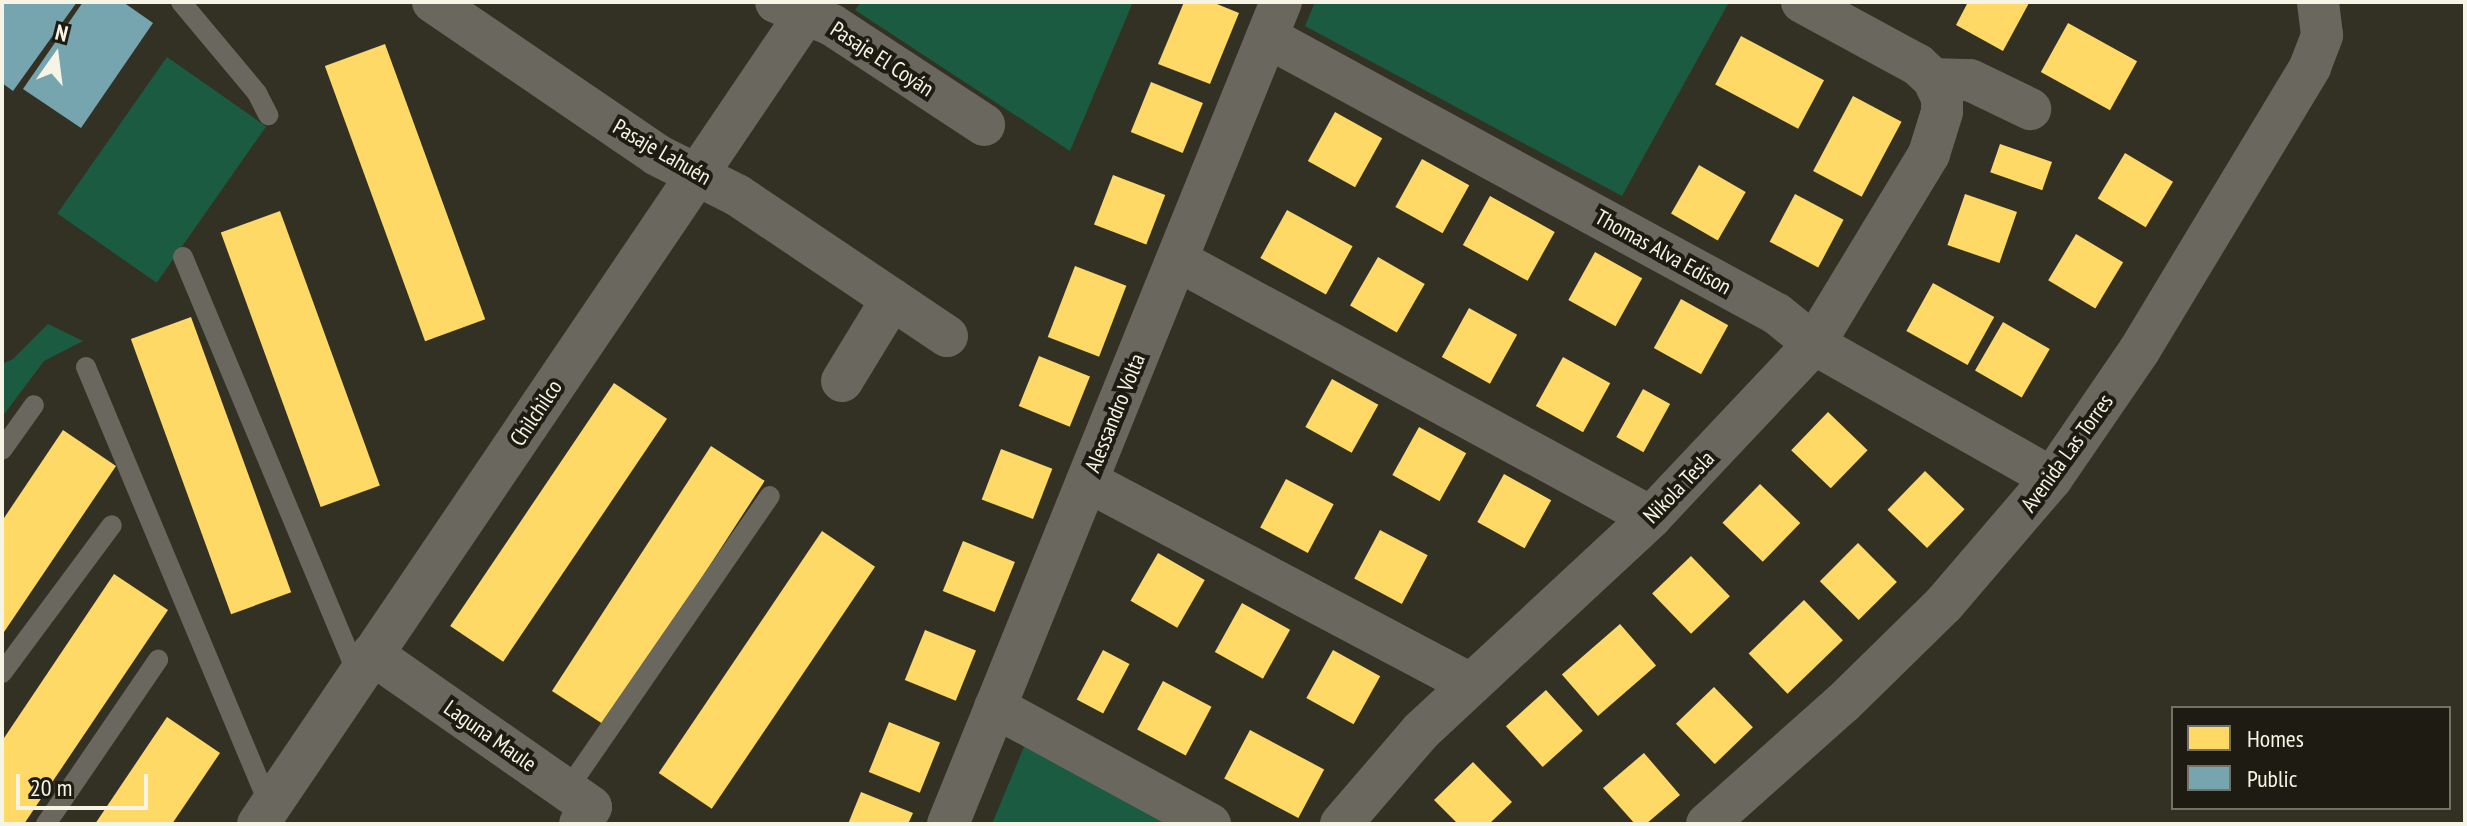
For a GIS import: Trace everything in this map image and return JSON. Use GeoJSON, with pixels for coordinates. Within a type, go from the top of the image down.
{"type":"FeatureCollection","features":[{"type":"Feature","properties":{"kind":"street","name":"Pasaje Lahuén"},"geometry":{"type":"LineString","coordinates":[[433,2],[657,155],[737,195],[947,336]]}},
{"type":"Feature","properties":{"kind":"street"},"geometry":{"type":"LineString","coordinates":[[1802,2],[1918,65],[1937,88],[1970,80],[2030,109]]}},
{"type":"Feature","properties":{"kind":"street","name":"Avenida Las Torres"},"geometry":{"type":"LineString","coordinates":[[1707,824],[1843,703],[1944,604],[2052,478],[2139,351],[2310,67],[2322,35],[2319,5]]}},
{"type":"Feature","properties":{"kind":"street","name":"Chilchilco"},"geometry":{"type":"LineString","coordinates":[[264,815],[697,175],[799,6]]}},
{"type":"Feature","properties":{"kind":"street","name":"Pasaje El Coyán"},"geometry":{"type":"LineString","coordinates":[[799,6],[984,125]]}},
{"type":"Feature","properties":{"kind":"street","name":"Thomas Alva Edison"},"geometry":{"type":"LineString","coordinates":[[1274,19],[1777,314],[1814,344],[2052,478]]}},
{"type":"Feature","properties":{"kind":"street","name":"Alessandro Volta"},"geometry":{"type":"LineString","coordinates":[[948,824],[1274,19]]}},
{"type":"Feature","properties":{"kind":"street","name":"Nikola Tesla"},"geometry":{"type":"LineString","coordinates":[[1341,824],[1380,776],[1471,684],[1651,517],[1814,344],[1929,154],[1941,126],[1937,88]]}},
{"type":"Feature","properties":{"kind":"street"},"geometry":{"type":"LineString","coordinates":[[1177,260],[1651,517]]}},
{"type":"Feature","properties":{"kind":"street"},"geometry":{"type":"LineString","coordinates":[[842,381],[892,299]]}},
{"type":"Feature","properties":{"kind":"street"},"geometry":{"type":"LineString","coordinates":[[1087,481],[1471,684]]}},
{"type":"Feature","properties":{"kind":"street","name":"Laguna Maule"},"geometry":{"type":"LineString","coordinates":[[365,665],[574,807]]}},
{"type":"Feature","properties":{"kind":"street"},"geometry":{"type":"LineString","coordinates":[[995,707],[1210,824]]}},
{"type":"Feature","properties":{"kind":"lane"},"geometry":{"type":"LineString","coordinates":[[181,2],[257,93],[268,115]]}},
{"type":"Feature","properties":{"kind":"lane"},"geometry":{"type":"LineString","coordinates":[[183,257],[365,665]]}},
{"type":"Feature","properties":{"kind":"lane"},"geometry":{"type":"LineString","coordinates":[[86,367],[264,815]]}},
{"type":"Feature","properties":{"kind":"lane"},"geometry":{"type":"LineString","coordinates":[[2,450],[34,405]]}},
{"type":"Feature","properties":{"kind":"lane"},"geometry":{"type":"LineString","coordinates":[[574,807],[770,496]]}},
{"type":"Feature","properties":{"kind":"lane"},"geometry":{"type":"LineString","coordinates":[[2,673],[112,525]]}},
{"type":"Feature","properties":{"kind":"lane"},"geometry":{"type":"LineString","coordinates":[[46,824],[158,660]]}},
{"type":"Feature","properties":{"kind":"green space"},"geometry":{"type":"Polygon","coordinates":[[[861,2],[1133,2],[1070,151],[855,10],[861,2]]]}},
{"type":"Feature","properties":{"kind":"green space"},"geometry":{"type":"Polygon","coordinates":[[[1315,2],[1728,4],[1622,196],[1305,26],[1315,2]]]}},
{"type":"Feature","properties":{"kind":"green space"},"geometry":{"type":"Polygon","coordinates":[[[167,57],[266,126],[157,283],[57,213],[167,57]]]}},
{"type":"Feature","properties":{"kind":"green space"},"geometry":{"type":"Polygon","coordinates":[[[48,324],[83,341],[44,361],[2,417],[2,364],[13,359],[48,324]]]}},
{"type":"Feature","properties":{"kind":"green space"},"geometry":{"type":"Polygon","coordinates":[[[1026,742],[1184,824],[992,824],[1026,742]]]}},
{"type":"Feature","properties":{"kind":"building: Homes"},"geometry":{"type":"Polygon","coordinates":[[[1184,2],[1212,2],[1239,13],[1210,84],[1158,64],[1184,2]]]}},
{"type":"Feature","properties":{"kind":"building: Homes"},"geometry":{"type":"Polygon","coordinates":[[[1968,2],[2029,3],[2003,51],[1956,25],[1968,2]]]}},
{"type":"Feature","properties":{"kind":"building: Homes"},"geometry":{"type":"Polygon","coordinates":[[[2068,23],[2137,61],[2110,110],[2041,72],[2068,23]]]}},
{"type":"Feature","properties":{"kind":"building: Homes"},"geometry":{"type":"Polygon","coordinates":[[[1741,36],[1824,80],[1798,129],[1715,85],[1741,36]]]}},
{"type":"Feature","properties":{"kind":"building: Homes"},"geometry":{"type":"Polygon","coordinates":[[[385,44],[485,319],[425,341],[325,66],[385,44]]]}},
{"type":"Feature","properties":{"kind":"building: Homes"},"geometry":{"type":"Polygon","coordinates":[[[1151,82],[1203,103],[1183,153],[1131,132],[1151,82]]]}},
{"type":"Feature","properties":{"kind":"building: Homes"},"geometry":{"type":"Polygon","coordinates":[[[1853,96],[1902,122],[1862,197],[1813,171],[1853,96]]]}},
{"type":"Feature","properties":{"kind":"building: Homes"},"geometry":{"type":"Polygon","coordinates":[[[1335,112],[1382,138],[1355,187],[1308,161],[1335,112]]]}},
{"type":"Feature","properties":{"kind":"building: Homes"},"geometry":{"type":"Polygon","coordinates":[[[2000,144],[2052,162],[2042,190],[1990,172],[2000,144]]]}},
{"type":"Feature","properties":{"kind":"building: Homes"},"geometry":{"type":"Polygon","coordinates":[[[2125,153],[2173,182],[2146,227],[2098,198],[2125,153]]]}},
{"type":"Feature","properties":{"kind":"building: Homes"},"geometry":{"type":"Polygon","coordinates":[[[1422,159],[1469,185],[1443,233],[1395,207],[1422,159]]]}},
{"type":"Feature","properties":{"kind":"building: Homes"},"geometry":{"type":"Polygon","coordinates":[[[1699,165],[1746,192],[1718,240],[1671,213],[1699,165]]]}},
{"type":"Feature","properties":{"kind":"building: Homes"},"geometry":{"type":"Polygon","coordinates":[[[1113,175],[1165,195],[1146,245],[1094,224],[1113,175]]]}},
{"type":"Feature","properties":{"kind":"building: Homes"},"geometry":{"type":"Polygon","coordinates":[[[1795,194],[1844,220],[1818,268],[1770,242],[1795,194]]]}},
{"type":"Feature","properties":{"kind":"building: Homes"},"geometry":{"type":"Polygon","coordinates":[[[1965,194],[2017,212],[1999,263],[1947,245],[1965,194]]]}},
{"type":"Feature","properties":{"kind":"building: Homes"},"geometry":{"type":"Polygon","coordinates":[[[1490,196],[1555,232],[1528,281],[1463,245],[1490,196]]]}},
{"type":"Feature","properties":{"kind":"building: Homes"},"geometry":{"type":"Polygon","coordinates":[[[1287,210],[1353,246],[1326,294],[1260,258],[1287,210]]]}},
{"type":"Feature","properties":{"kind":"building: Homes"},"geometry":{"type":"Polygon","coordinates":[[[280,211],[380,485],[321,507],[221,233],[280,211]]]}},
{"type":"Feature","properties":{"kind":"building: Homes"},"geometry":{"type":"Polygon","coordinates":[[[2076,234],[2123,262],[2095,309],[2048,280],[2076,234]]]}},
{"type":"Feature","properties":{"kind":"building: Homes"},"geometry":{"type":"Polygon","coordinates":[[[1595,252],[1642,278],[1616,326],[1568,300],[1595,252]]]}},
{"type":"Feature","properties":{"kind":"building: Homes"},"geometry":{"type":"Polygon","coordinates":[[[1378,257],[1425,284],[1397,332],[1350,305],[1378,257]]]}},
{"type":"Feature","properties":{"kind":"building: Homes"},"geometry":{"type":"Polygon","coordinates":[[[1075,266],[1126,286],[1099,357],[1048,337],[1075,266]]]}},
{"type":"Feature","properties":{"kind":"building: Homes"},"geometry":{"type":"Polygon","coordinates":[[[1933,283],[1994,317],[1968,365],[1906,331],[1933,283]]]}},
{"type":"Feature","properties":{"kind":"building: Homes"},"geometry":{"type":"Polygon","coordinates":[[[1681,299],[1728,325],[1701,374],[1654,348],[1681,299]]]}},
{"type":"Feature","properties":{"kind":"building: Homes"},"geometry":{"type":"Polygon","coordinates":[[[1469,308],[1517,335],[1490,384],[1442,357],[1469,308]]]}},
{"type":"Feature","properties":{"kind":"building: Homes"},"geometry":{"type":"Polygon","coordinates":[[[191,317],[291,592],[231,614],[131,339],[191,317]]]}},
{"type":"Feature","properties":{"kind":"building: Homes"},"geometry":{"type":"Polygon","coordinates":[[[2003,322],[2050,349],[2022,397],[1975,370],[2003,322]]]}},
{"type":"Feature","properties":{"kind":"building: Homes"},"geometry":{"type":"Polygon","coordinates":[[[1039,356],[1090,377],[1070,427],[1019,406],[1039,356]]]}},
{"type":"Feature","properties":{"kind":"building: Homes"},"geometry":{"type":"Polygon","coordinates":[[[1563,357],[1610,383],[1583,432],[1536,406],[1563,357]]]}},
{"type":"Feature","properties":{"kind":"building: Homes"},"geometry":{"type":"Polygon","coordinates":[[[1332,379],[1378,405],[1352,453],[1305,427],[1332,379]]]}},
{"type":"Feature","properties":{"kind":"building: Homes"},"geometry":{"type":"Polygon","coordinates":[[[614,383],[667,419],[503,662],[450,626],[614,383]]]}},
{"type":"Feature","properties":{"kind":"building: Homes"},"geometry":{"type":"Polygon","coordinates":[[[1643,389],[1670,404],[1643,452],[1616,437],[1643,389]]]}},
{"type":"Feature","properties":{"kind":"building: Homes"},"geometry":{"type":"Polygon","coordinates":[[[1828,412],[1868,450],[1831,488],[1791,450],[1828,412]]]}},
{"type":"Feature","properties":{"kind":"building: Homes"},"geometry":{"type":"Polygon","coordinates":[[[1419,427],[1466,453],[1440,501],[1392,475],[1419,427]]]}},
{"type":"Feature","properties":{"kind":"building: Homes"},"geometry":{"type":"Polygon","coordinates":[[[63,430],[116,466],[2,635],[2,521],[63,430]]]}},
{"type":"Feature","properties":{"kind":"building: Homes"},"geometry":{"type":"Polygon","coordinates":[[[711,446],[765,481],[606,726],[552,691],[711,446]]]}},
{"type":"Feature","properties":{"kind":"building: Homes"},"geometry":{"type":"Polygon","coordinates":[[[1001,449],[1052,469],[1033,519],[982,499],[1001,449]]]}},
{"type":"Feature","properties":{"kind":"building: Homes"},"geometry":{"type":"Polygon","coordinates":[[[1925,471],[1965,509],[1927,548],[1887,510],[1925,471]]]}},
{"type":"Feature","properties":{"kind":"building: Homes"},"geometry":{"type":"Polygon","coordinates":[[[1504,474],[1551,500],[1525,548],[1477,522],[1504,474]]]}},
{"type":"Feature","properties":{"kind":"building: Homes"},"geometry":{"type":"Polygon","coordinates":[[[1286,479],[1334,504],[1308,553],[1260,528],[1286,479]]]}},
{"type":"Feature","properties":{"kind":"building: Homes"},"geometry":{"type":"Polygon","coordinates":[[[1760,484],[1800,523],[1763,562],[1722,523],[1760,484]]]}},
{"type":"Feature","properties":{"kind":"building: Homes"},"geometry":{"type":"Polygon","coordinates":[[[1380,530],[1428,555],[1402,604],[1354,579],[1380,530]]]}},
{"type":"Feature","properties":{"kind":"building: Homes"},"geometry":{"type":"Polygon","coordinates":[[[822,531],[875,567],[712,809],[659,773],[822,531]]]}},
{"type":"Feature","properties":{"kind":"building: Homes"},"geometry":{"type":"Polygon","coordinates":[[[963,541],[1015,562],[995,612],[943,591],[963,541]]]}},
{"type":"Feature","properties":{"kind":"building: Homes"},"geometry":{"type":"Polygon","coordinates":[[[1858,543],[1897,582],[1859,620],[1820,581],[1858,543]]]}},
{"type":"Feature","properties":{"kind":"building: Homes"},"geometry":{"type":"Polygon","coordinates":[[[1158,553],[1205,580],[1177,628],[1130,601],[1158,553]]]}},
{"type":"Feature","properties":{"kind":"building: Homes"},"geometry":{"type":"Polygon","coordinates":[[[1691,556],[1730,596],[1691,634],[1652,594],[1691,556]]]}},
{"type":"Feature","properties":{"kind":"building: Homes"},"geometry":{"type":"Polygon","coordinates":[[[114,574],[168,610],[24,824],[2,824],[2,741],[114,574]]]}},
{"type":"Feature","properties":{"kind":"building: Homes"},"geometry":{"type":"Polygon","coordinates":[[[1804,600],[1843,640],[1788,694],[1749,653],[1804,600]]]}},
{"type":"Feature","properties":{"kind":"building: Homes"},"geometry":{"type":"Polygon","coordinates":[[[1242,603],[1290,630],[1263,679],[1215,652],[1242,603]]]}},
{"type":"Feature","properties":{"kind":"building: Homes"},"geometry":{"type":"Polygon","coordinates":[[[1620,624],[1656,666],[1598,716],[1562,675],[1620,624]]]}},
{"type":"Feature","properties":{"kind":"building: Homes"},"geometry":{"type":"Polygon","coordinates":[[[925,630],[976,651],[956,701],[905,680],[925,630]]]}},
{"type":"Feature","properties":{"kind":"building: Homes"},"geometry":{"type":"Polygon","coordinates":[[[1103,650],[1129,664],[1103,714],[1077,699],[1103,650]]]}},
{"type":"Feature","properties":{"kind":"building: Homes"},"geometry":{"type":"Polygon","coordinates":[[[1333,650],[1380,676],[1354,724],[1306,698],[1333,650]]]}},
{"type":"Feature","properties":{"kind":"building: Homes"},"geometry":{"type":"Polygon","coordinates":[[[1163,681],[1212,707],[1186,755],[1137,730],[1163,681]]]}},
{"type":"Feature","properties":{"kind":"building: Homes"},"geometry":{"type":"Polygon","coordinates":[[[1714,687],[1753,727],[1715,764],[1676,724],[1714,687]]]}},
{"type":"Feature","properties":{"kind":"building: Homes"},"geometry":{"type":"Polygon","coordinates":[[[1546,690],[1583,731],[1543,767],[1506,726],[1546,690]]]}},
{"type":"Feature","properties":{"kind":"building: Homes"},"geometry":{"type":"Polygon","coordinates":[[[167,717],[220,753],[172,824],[95,824],[167,717]]]}},
{"type":"Feature","properties":{"kind":"building: Homes"},"geometry":{"type":"Polygon","coordinates":[[[889,722],[940,743],[920,793],[869,772],[889,722]]]}},
{"type":"Feature","properties":{"kind":"building: Homes"},"geometry":{"type":"Polygon","coordinates":[[[1250,730],[1324,769],[1298,818],[1224,779],[1250,730]]]}},
{"type":"Feature","properties":{"kind":"building: Homes"},"geometry":{"type":"Polygon","coordinates":[[[1644,753],[1680,795],[1646,824],[1635,824],[1603,788],[1644,753]]]}},
{"type":"Feature","properties":{"kind":"building: Homes"},"geometry":{"type":"Polygon","coordinates":[[[1473,762],[1512,802],[1489,824],[1458,824],[1434,800],[1473,762]]]}},
{"type":"Feature","properties":{"kind":"building: Homes"},"geometry":{"type":"Polygon","coordinates":[[[861,792],[913,813],[908,824],[848,824],[861,792]]]}},
{"type":"Feature","properties":{"kind":"building: Public"},"geometry":{"type":"Polygon","coordinates":[[[2,2],[77,2],[13,91],[2,83],[2,2]]]}},
{"type":"Feature","properties":{"kind":"building: Public"},"geometry":{"type":"Polygon","coordinates":[[[83,2],[123,2],[153,23],[81,128],[23,89],[83,2]]]}}]}
